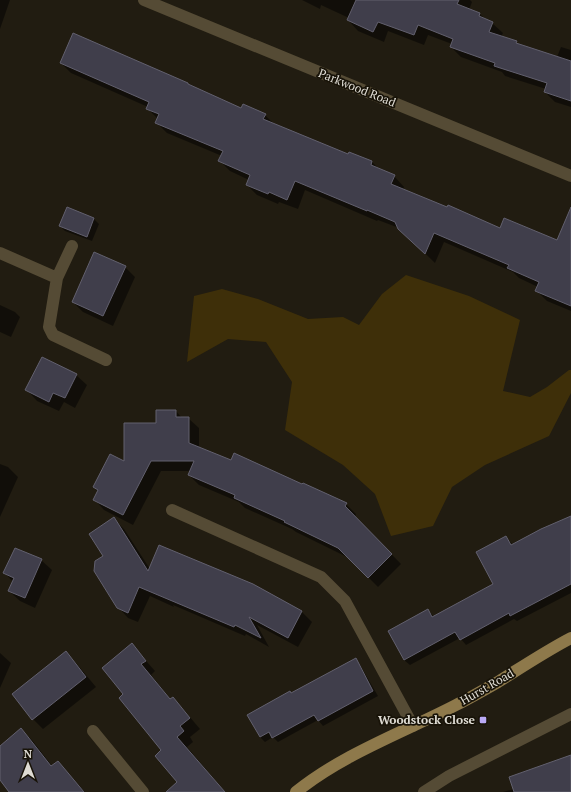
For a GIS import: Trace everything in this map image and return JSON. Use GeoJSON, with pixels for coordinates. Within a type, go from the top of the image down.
{"type":"FeatureCollection","features":[{"type":"Feature","properties":{"kind":"main road","name":"Hurst Road"},"geometry":{"type":"LineString","coordinates":[[296,792],[307,783],[359,752],[454,706],[496,683],[571,638]]}},
{"type":"Feature","properties":{"kind":"street","name":"Parkwood Road"},"geometry":{"type":"LineString","coordinates":[[144,0],[571,176]]}},
{"type":"Feature","properties":{"kind":"street"},"geometry":{"type":"LineString","coordinates":[[72,246],[57,278],[48,327],[53,335],[106,360]]}},
{"type":"Feature","properties":{"kind":"street"},"geometry":{"type":"LineString","coordinates":[[0,253],[57,278]]}},
{"type":"Feature","properties":{"kind":"street"},"geometry":{"type":"LineString","coordinates":[[172,510],[321,577],[345,601],[413,726]]}},
{"type":"Feature","properties":{"kind":"street"},"geometry":{"type":"LineString","coordinates":[[424,792],[449,776],[571,714]]}},
{"type":"Feature","properties":{"kind":"street"},"geometry":{"type":"LineString","coordinates":[[93,731],[143,792]]}},
{"type":"Feature","properties":{"kind":"shaded area"},"geometry":{"type":"Polygon","coordinates":[[[406,275],[469,296],[520,320],[503,391],[530,397],[571,370],[571,393],[549,436],[485,465],[452,487],[433,526],[391,536],[375,494],[343,465],[285,430],[292,382],[266,342],[228,339],[187,362],[194,296],[222,289],[258,299],[308,319],[343,317],[359,325],[382,294],[406,275]]]}},
{"type":"Feature","properties":{"kind":"building"},"geometry":{"type":"Polygon","coordinates":[[[356,0],[459,0],[457,4],[480,13],[479,16],[493,22],[489,32],[517,41],[516,43],[571,61],[571,101],[544,92],[547,83],[494,66],[495,63],[450,47],[453,39],[418,25],[414,35],[378,22],[373,32],[347,20],[356,0]]]}},
{"type":"Feature","properties":{"kind":"building"},"geometry":{"type":"Polygon","coordinates":[[[73,33],[188,83],[241,108],[243,104],[266,114],[263,119],[348,154],[349,152],[372,161],[371,165],[395,175],[391,184],[447,207],[448,205],[500,228],[504,218],[557,240],[571,207],[571,306],[535,291],[539,282],[507,268],[509,265],[434,233],[425,254],[398,229],[395,222],[295,181],[287,200],[269,192],[268,194],[246,185],[250,175],[218,161],[223,151],[155,123],[159,114],[146,109],[149,102],[60,63],[73,33]]]}},
{"type":"Feature","properties":{"kind":"building"},"geometry":{"type":"Polygon","coordinates":[[[67,207],[94,218],[87,237],[59,226],[67,207]]]}},
{"type":"Feature","properties":{"kind":"building"},"geometry":{"type":"Polygon","coordinates":[[[94,252],[126,266],[103,316],[72,302],[94,252]]]}},
{"type":"Feature","properties":{"kind":"building"},"geometry":{"type":"Polygon","coordinates":[[[42,357],[77,374],[65,398],[53,393],[49,402],[25,390],[42,357]]]}},
{"type":"Feature","properties":{"kind":"building"},"geometry":{"type":"Polygon","coordinates":[[[156,410],[176,410],[176,417],[189,417],[189,443],[231,460],[234,453],[347,503],[345,506],[392,554],[368,578],[338,548],[284,522],[285,521],[234,498],[235,495],[188,475],[194,461],[151,461],[123,515],[93,500],[98,490],[93,487],[110,454],[124,461],[124,423],[156,423],[156,410]]]}},
{"type":"Feature","properties":{"kind":"building"},"geometry":{"type":"Polygon","coordinates":[[[571,516],[571,584],[510,616],[509,613],[460,640],[455,632],[404,660],[388,631],[428,609],[432,617],[493,584],[476,552],[506,536],[511,545],[541,529],[571,516]]]}},
{"type":"Feature","properties":{"kind":"building"},"geometry":{"type":"Polygon","coordinates":[[[114,517],[148,571],[159,545],[253,584],[302,611],[288,638],[249,617],[261,638],[235,625],[234,627],[139,587],[128,613],[117,608],[94,571],[95,561],[103,556],[89,534],[114,517]]]}},
{"type":"Feature","properties":{"kind":"building"},"geometry":{"type":"Polygon","coordinates":[[[15,548],[42,559],[25,598],[8,591],[14,578],[3,573],[15,548]]]}},
{"type":"Feature","properties":{"kind":"building"},"geometry":{"type":"Polygon","coordinates":[[[132,643],[146,661],[141,664],[170,699],[173,697],[190,718],[180,726],[184,731],[177,737],[225,792],[166,792],[177,782],[155,756],[161,750],[119,698],[123,694],[102,668],[132,643]]]}},
{"type":"Feature","properties":{"kind":"building"},"geometry":{"type":"Polygon","coordinates":[[[66,651],[86,677],[32,720],[12,694],[66,651]]]}},
{"type":"Feature","properties":{"kind":"building"},"geometry":{"type":"Polygon","coordinates":[[[356,658],[373,691],[318,721],[314,715],[272,738],[269,732],[260,737],[247,715],[290,691],[291,693],[356,658]]]}},
{"type":"Feature","properties":{"kind":"building"},"geometry":{"type":"Polygon","coordinates":[[[21,728],[51,766],[58,761],[84,792],[9,792],[0,780],[0,746],[21,728]]]}},
{"type":"Feature","properties":{"kind":"building"},"geometry":{"type":"Polygon","coordinates":[[[571,755],[571,792],[514,792],[509,777],[571,755]]]}},
{"type":"Feature","properties":{"kind":"place","name":"Woodstock Close"},"geometry":{"type":"Point","coordinates":[483,720]}}]}
